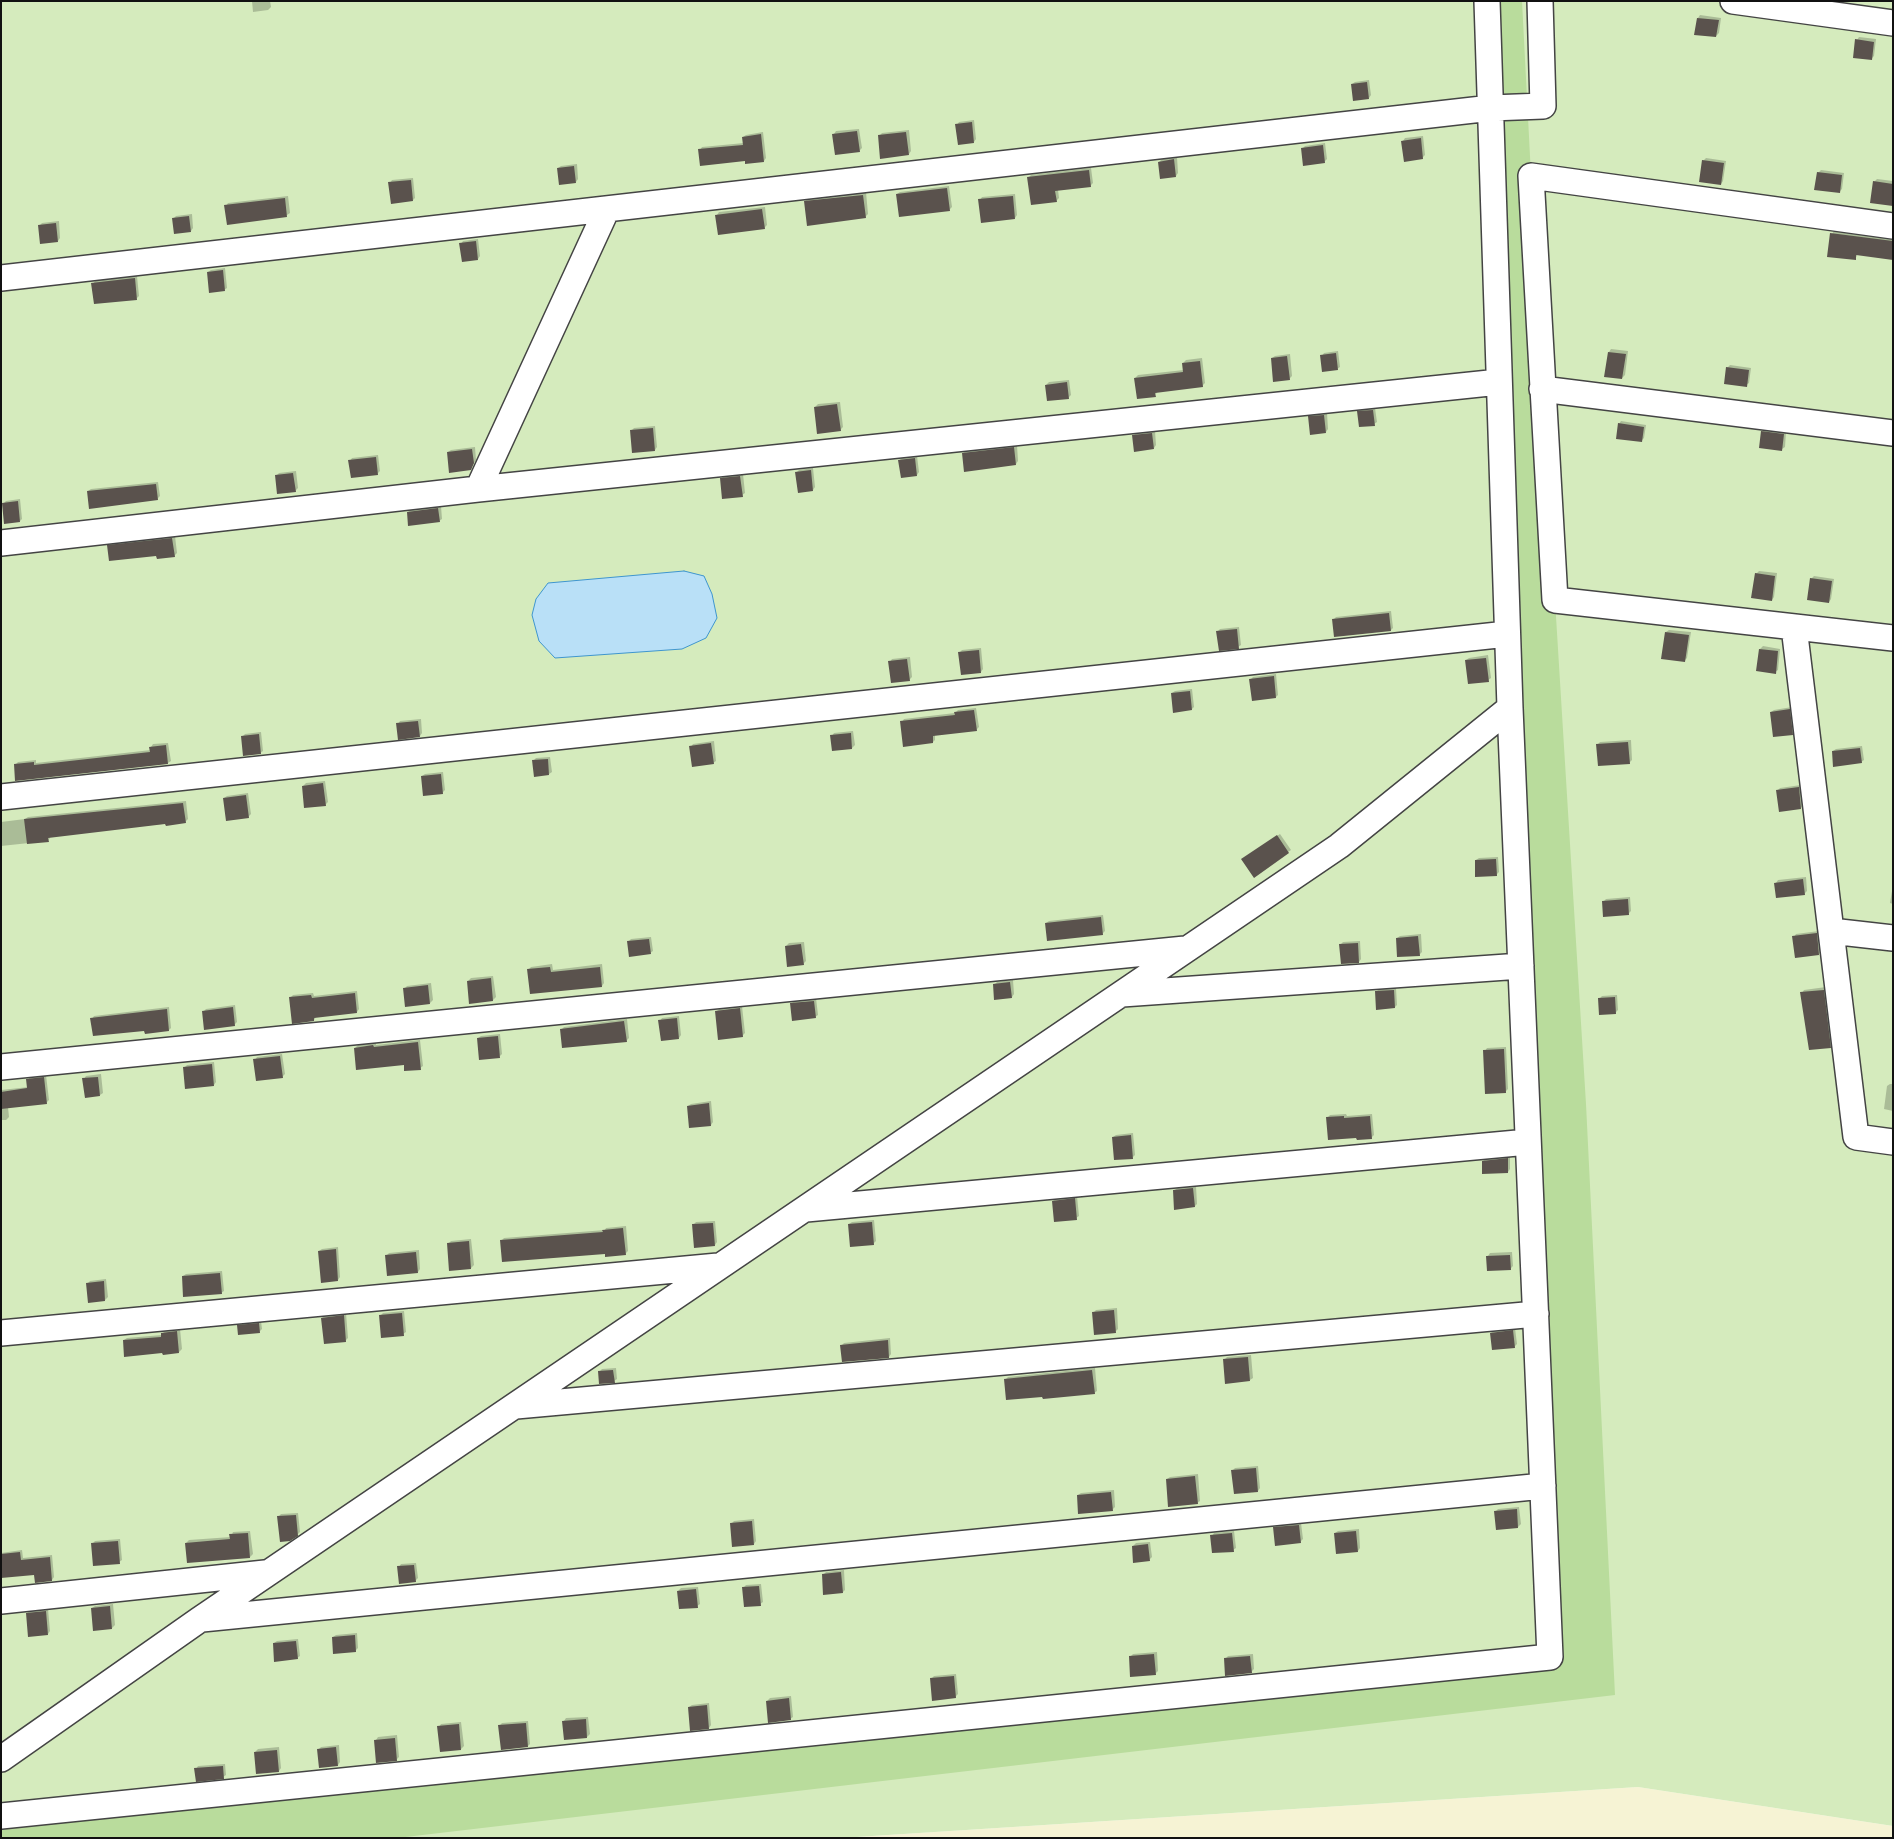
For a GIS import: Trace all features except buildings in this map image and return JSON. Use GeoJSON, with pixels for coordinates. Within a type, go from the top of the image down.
{"type":"FeatureCollection","features":[{"type":"Feature","properties":{"kind":"street"},"geometry":{"type":"LineString","coordinates":[[1,1816],[1550,1657],[1510,708],[1487,1]]}},
{"type":"Feature","properties":{"kind":"street"},"geometry":{"type":"LineString","coordinates":[[1,278],[1491,108],[1543,106],[1540,1]]}},
{"type":"Feature","properties":{"kind":"street"},"geometry":{"type":"LineString","coordinates":[[1733,1],[1893,23]]}},
{"type":"Feature","properties":{"kind":"street"},"geometry":{"type":"LineString","coordinates":[[1893,226],[1531,176],[1555,600],[1893,638]]}},
{"type":"Feature","properties":{"kind":"street"},"geometry":{"type":"LineString","coordinates":[[478,489],[607,209]]}},
{"type":"Feature","properties":{"kind":"street"},"geometry":{"type":"LineString","coordinates":[[1,543],[478,489],[1500,382]]}},
{"type":"Feature","properties":{"kind":"street"},"geometry":{"type":"LineString","coordinates":[[1542,389],[1893,433]]}},
{"type":"Feature","properties":{"kind":"street"},"geometry":{"type":"LineString","coordinates":[[1794,627],[1856,1137],[1893,1142]]}},
{"type":"Feature","properties":{"kind":"street"},"geometry":{"type":"LineString","coordinates":[[1,797],[1508,634]]}},
{"type":"Feature","properties":{"kind":"street"},"geometry":{"type":"LineString","coordinates":[[1,1759],[199,1620],[1340,846],[1510,708]]}},
{"type":"Feature","properties":{"kind":"street"},"geometry":{"type":"LineString","coordinates":[[1831,931],[1893,938]]}},
{"type":"Feature","properties":{"kind":"street"},"geometry":{"type":"LineString","coordinates":[[1,1067],[1188,948]]}},
{"type":"Feature","properties":{"kind":"street"},"geometry":{"type":"LineString","coordinates":[[1122,994],[1521,966]]}},
{"type":"Feature","properties":{"kind":"street"},"geometry":{"type":"LineString","coordinates":[[803,1210],[1528,1142]]}},
{"type":"Feature","properties":{"kind":"street"},"geometry":{"type":"LineString","coordinates":[[1,1332],[720,1266]]}},
{"type":"Feature","properties":{"kind":"street"},"geometry":{"type":"LineString","coordinates":[[513,1406],[1536,1314]]}},
{"type":"Feature","properties":{"kind":"street"},"geometry":{"type":"LineString","coordinates":[[199,1620],[1543,1486]]}},
{"type":"Feature","properties":{"kind":"street"},"geometry":{"type":"LineString","coordinates":[[1,1601],[268,1573]]}},
{"type":"Feature","properties":{"kind":"shaded area"},"geometry":{"type":"Polygon","coordinates":[[[1638,1787],[1893,1826],[1893,1838],[841,1838],[1638,1787]]]}},
{"type":"Feature","properties":{"kind":"green space"},"geometry":{"type":"Polygon","coordinates":[[[1,1],[1893,1],[1893,1826],[1638,1787],[841,1838],[1,1838],[1,1]]]}},
{"type":"Feature","properties":{"kind":"green space"},"geometry":{"type":"Polygon","coordinates":[[[1487,1],[1522,1],[1542,389],[1586,1104],[1615,1695],[397,1838],[1,1838],[1,1824],[1550,1657],[1487,1]]]}},
{"type":"Feature","properties":{"kind":"water"},"geometry":{"type":"Polygon","coordinates":[[[684,571],[704,576],[712,594],[717,618],[706,638],[682,649],[555,658],[539,641],[532,615],[536,599],[548,583],[684,571]]]}}]}
